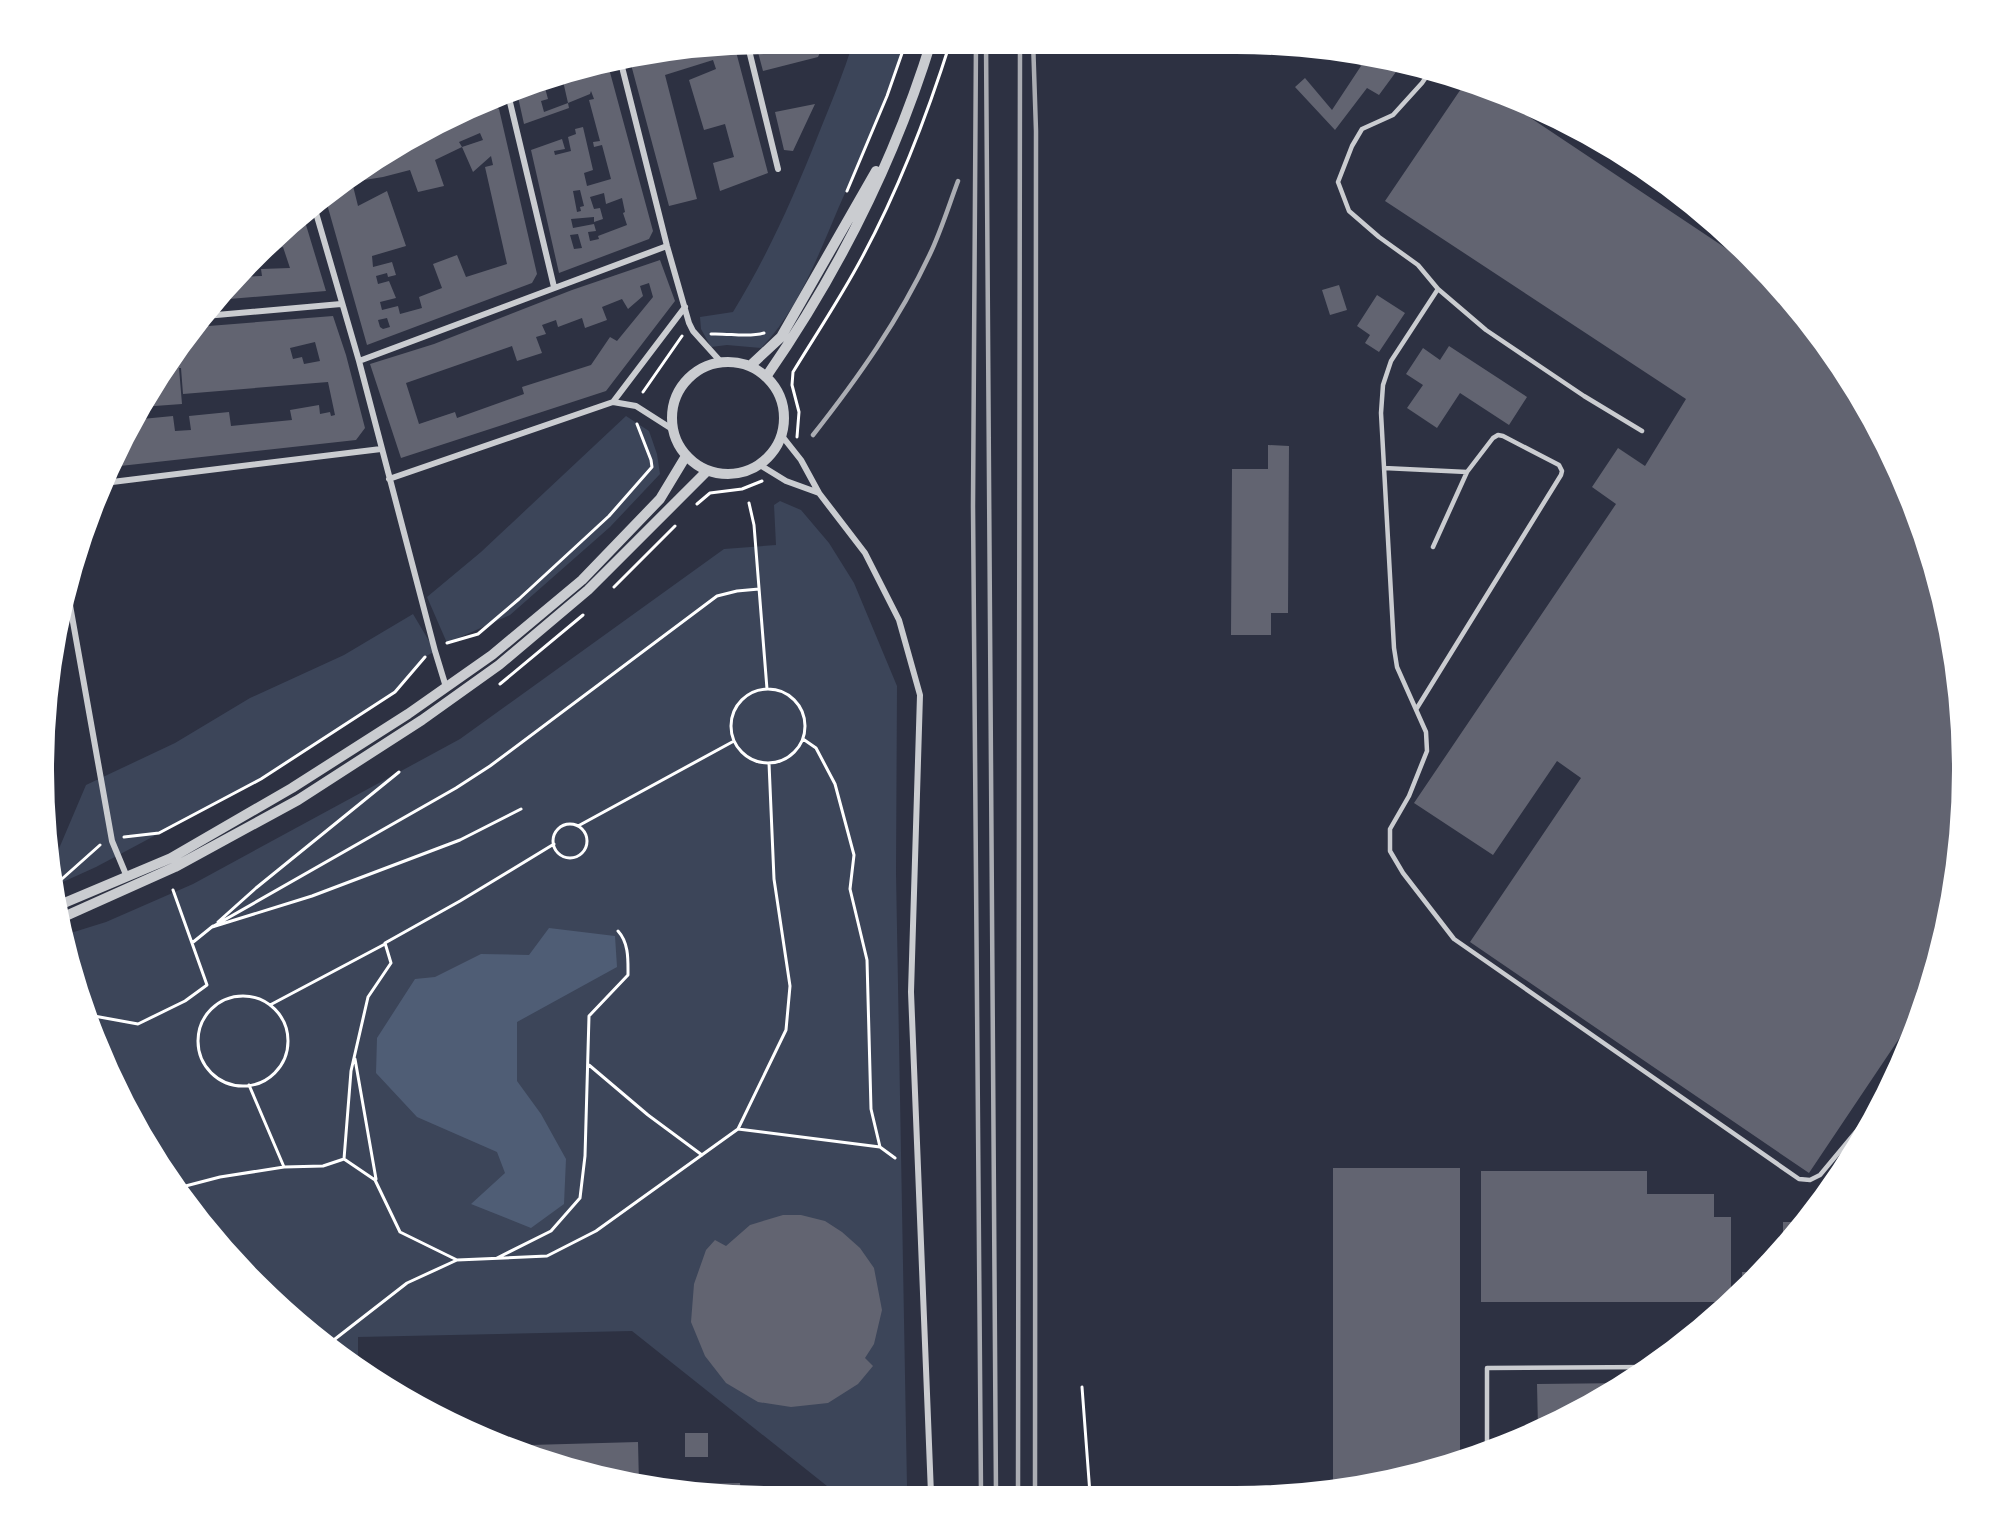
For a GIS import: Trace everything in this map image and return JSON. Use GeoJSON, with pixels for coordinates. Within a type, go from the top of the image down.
{"type":"FeatureCollection","features":[{"type":"Feature","properties":{"kind":"street"},"geometry":{"type":"LineString","coordinates":[[749,50],[778,169]]}},
{"type":"Feature","properties":{"kind":"street"},"geometry":{"type":"LineString","coordinates":[[750,366],[781,337],[876,173],[915,78],[923,50]]}},
{"type":"Feature","properties":{"kind":"street"},"geometry":{"type":"LineString","coordinates":[[766,377],[791,341],[840,257],[883,174],[929,50]]}},
{"type":"Feature","properties":{"kind":"street"},"geometry":{"type":"LineString","coordinates":[[621,65],[667,246],[693,331],[721,362]]}},
{"type":"Feature","properties":{"kind":"street"},"geometry":{"type":"LineString","coordinates":[[509,99],[554,287]]}},
{"type":"Feature","properties":{"kind":"street"},"geometry":{"type":"LineString","coordinates":[[315,211],[359,361],[446,687]]}},
{"type":"Feature","properties":{"kind":"street"},"geometry":{"type":"LineString","coordinates":[[359,361],[667,246]]}},
{"type":"Feature","properties":{"kind":"street"},"geometry":{"type":"LineString","coordinates":[[211,315],[341,304]]}},
{"type":"Feature","properties":{"kind":"street"},"geometry":{"type":"LineString","coordinates":[[613,402],[685,307]]}},
{"type":"Feature","properties":{"kind":"street"},"geometry":{"type":"LineString","coordinates":[[721,362],[750,366],[766,377],[777,389],[783,404],[785,420],[782,436],[773,453],[760,465],[743,473],[725,475],[707,471],[695,465],[677,443],[672,429],[672,411],[677,393],[688,378],[703,368],[721,362]]}},
{"type":"Feature","properties":{"kind":"street"},"geometry":{"type":"LineString","coordinates":[[389,479],[613,402],[636,406],[672,429]]}},
{"type":"Feature","properties":{"kind":"street"},"geometry":{"type":"LineString","coordinates":[[782,436],[801,460],[819,493],[865,553],[899,620],[920,695],[911,993],[931,1490]]}},
{"type":"Feature","properties":{"kind":"street"},"geometry":{"type":"LineString","coordinates":[[109,482],[381,449]]}},
{"type":"Feature","properties":{"kind":"street"},"geometry":{"type":"LineString","coordinates":[[62,904],[171,858],[292,788],[408,714],[492,655],[582,580],[660,499],[686,456]]}},
{"type":"Feature","properties":{"kind":"street"},"geometry":{"type":"LineString","coordinates":[[760,465],[786,481],[819,493]]}},
{"type":"Feature","properties":{"kind":"street"},"geometry":{"type":"LineString","coordinates":[[65,917],[175,867],[278,811],[422,720],[500,665],[588,590],[707,471]]}},
{"type":"Feature","properties":{"kind":"street"},"geometry":{"type":"LineString","coordinates":[[70,600],[112,841],[127,877]]}},
{"type":"Feature","properties":{"kind":"lane"},"geometry":{"type":"LineString","coordinates":[[1427,76],[1393,114],[1362,129],[1352,146],[1338,182],[1349,211],[1379,237],[1418,265],[1438,289],[1486,330],[1641,431]]}},
{"type":"Feature","properties":{"kind":"lane"},"geometry":{"type":"LineString","coordinates":[[1438,289],[1391,361],[1383,385],[1381,413],[1394,648],[1397,667],[1426,732],[1427,750],[1409,796],[1390,829],[1390,851],[1403,873],[1454,939],[1799,1179],[1810,1180],[1820,1175],[1862,1123]]}},
{"type":"Feature","properties":{"kind":"lane"},"geometry":{"type":"LineString","coordinates":[[1417,708],[1561,476],[1562,471],[1559,465],[1503,435],[1493,438],[1467,472],[1433,547]]}},
{"type":"Feature","properties":{"kind":"lane"},"geometry":{"type":"LineString","coordinates":[[1384,468],[1467,472]]}},
{"type":"Feature","properties":{"kind":"lane"},"geometry":{"type":"LineString","coordinates":[[1487,1444],[1487,1368],[1637,1367]]}},
{"type":"Feature","properties":{"kind":"path"},"geometry":{"type":"LineString","coordinates":[[844,196],[879,116],[904,50]]}},
{"type":"Feature","properties":{"kind":"path"},"geometry":{"type":"LineString","coordinates":[[643,392],[681,336],[693,331],[711,334],[732,333],[752,337],[767,332]]}},
{"type":"Feature","properties":{"kind":"path"},"geometry":{"type":"LineString","coordinates":[[792,449],[798,433],[799,412],[792,377],[806,349]]}},
{"type":"Feature","properties":{"kind":"path"},"geometry":{"type":"LineString","coordinates":[[447,643],[478,634],[568,555],[633,491],[652,467],[637,424]]}},
{"type":"Feature","properties":{"kind":"path"},"geometry":{"type":"LineString","coordinates":[[749,502],[754,525],[767,689]]}},
{"type":"Feature","properties":{"kind":"path"},"geometry":{"type":"LineString","coordinates":[[212,927],[456,788],[490,766],[717,596],[759,588]]}},
{"type":"Feature","properties":{"kind":"path"},"geometry":{"type":"LineString","coordinates":[[124,837],[159,833],[261,779],[395,692],[425,657]]}},
{"type":"Feature","properties":{"kind":"path"},"geometry":{"type":"LineString","coordinates":[[767,689],[779,691],[790,696],[804,715],[803,739],[789,756],[769,763],[748,757],[734,741],[731,729],[732,717],[737,706],[750,694],[767,689]]}},
{"type":"Feature","properties":{"kind":"path"},"geometry":{"type":"LineString","coordinates":[[803,739],[816,748],[835,784],[854,855],[850,889],[867,960],[871,1109],[880,1147]]}},
{"type":"Feature","properties":{"kind":"path"},"geometry":{"type":"LineString","coordinates":[[578,826],[734,741]]}},
{"type":"Feature","properties":{"kind":"path"},"geometry":{"type":"LineString","coordinates":[[332,1342],[407,1283],[457,1260],[547,1256],[596,1231],[738,1129],[786,1030],[790,986],[774,879],[769,763]]}},
{"type":"Feature","properties":{"kind":"path"},"geometry":{"type":"LineString","coordinates":[[192,943],[399,772]]}},
{"type":"Feature","properties":{"kind":"path"},"geometry":{"type":"LineString","coordinates":[[212,927],[312,896],[460,840],[521,809]]}},
{"type":"Feature","properties":{"kind":"path"},"geometry":{"type":"LineString","coordinates":[[568,824],[578,826],[583,830],[587,840],[586,846],[575,857],[564,857],[555,849],[553,839],[558,829],[568,824]]}},
{"type":"Feature","properties":{"kind":"path"},"geometry":{"type":"LineString","coordinates":[[270,1005],[385,944],[554,844]]}},
{"type":"Feature","properties":{"kind":"path"},"geometry":{"type":"LineString","coordinates":[[59,882],[100,845]]}},
{"type":"Feature","properties":{"kind":"path"},"geometry":{"type":"LineString","coordinates":[[93,1016],[138,1024],[185,1001],[207,985],[173,890]]}},
{"type":"Feature","properties":{"kind":"path"},"geometry":{"type":"LineString","coordinates":[[495,1258],[551,1231],[580,1198],[585,1156],[589,1016],[628,975],[628,952],[623,937],[618,932]]}},
{"type":"Feature","properties":{"kind":"path"},"geometry":{"type":"LineString","coordinates":[[344,1159],[351,1071],[368,997],[391,963],[385,944]]}},
{"type":"Feature","properties":{"kind":"path"},"geometry":{"type":"LineString","coordinates":[[242,996],[256,998],[270,1005],[280,1016],[286,1029],[287,1044],[284,1059],[276,1071],[264,1081],[249,1085],[235,1085],[221,1080],[201,1059],[198,1045],[199,1030],[205,1017],[214,1006],[227,999],[242,996]]}},
{"type":"Feature","properties":{"kind":"path"},"geometry":{"type":"LineString","coordinates":[[355,1057],[376,1184]]}},
{"type":"Feature","properties":{"kind":"path"},"geometry":{"type":"LineString","coordinates":[[589,1065],[648,1115],[702,1155]]}},
{"type":"Feature","properties":{"kind":"path"},"geometry":{"type":"LineString","coordinates":[[249,1085],[284,1167]]}},
{"type":"Feature","properties":{"kind":"path"},"geometry":{"type":"LineString","coordinates":[[738,1129],[880,1147],[895,1158]]}},
{"type":"Feature","properties":{"kind":"path"},"geometry":{"type":"LineString","coordinates":[[183,1187],[220,1177],[284,1167],[323,1166],[344,1159]]}},
{"type":"Feature","properties":{"kind":"path"},"geometry":{"type":"LineString","coordinates":[[344,1159],[375,1180],[400,1232],[457,1260]]}},
{"type":"Feature","properties":{"kind":"path"},"geometry":{"type":"LineString","coordinates":[[1082,1387],[1090,1490]]}},
{"type":"Feature","properties":{"kind":"shaded area"},"geometry":{"type":"Polygon","coordinates":[[[850,50],[902,50],[874,125],[806,283],[774,334],[761,348],[727,345],[711,347],[701,329],[700,317],[733,312],[779,227],[850,50]]]}},
{"type":"Feature","properties":{"kind":"shaded area"},"geometry":{"type":"Polygon","coordinates":[[[626,416],[649,431],[657,454],[660,474],[610,527],[510,615],[447,643],[427,597],[481,552],[626,416]]]}},
{"type":"Feature","properties":{"kind":"shaded area"},"geometry":{"type":"Polygon","coordinates":[[[780,501],[801,510],[829,543],[854,583],[897,686],[896,873],[907,1487],[827,1486],[632,1331],[358,1337],[358,1360],[331,1341],[260,1279],[198,1208],[171,1170],[146,1130],[104,1045],[88,1001],[69,934],[106,922],[193,884],[460,739],[724,549],[776,545],[774,505],[780,501]]]}},
{"type":"Feature","properties":{"kind":"shaded area"},"geometry":{"type":"Polygon","coordinates":[[[413,614],[435,651],[425,657],[395,692],[261,779],[96,867],[59,884],[55,857],[86,785],[175,743],[250,698],[344,655],[413,614]]]}},
{"type":"Feature","properties":{"kind":"shaded area"},"geometry":{"type":"Polygon","coordinates":[[[549,928],[615,936],[617,967],[517,1022],[517,1081],[541,1114],[566,1159],[564,1204],[531,1228],[471,1204],[505,1173],[497,1152],[417,1117],[376,1073],[377,1038],[415,979],[435,977],[481,954],[529,955],[549,928]]]}},
{"type":"Feature","properties":{"kind":"building"},"geometry":{"type":"Polygon","coordinates":[[[757,50],[821,50],[818,57],[763,71],[757,50]]]}},
{"type":"Feature","properties":{"kind":"building"},"geometry":{"type":"Polygon","coordinates":[[[736,51],[768,173],[720,191],[713,163],[734,157],[725,124],[704,130],[689,80],[716,69],[713,60],[665,75],[697,199],[669,206],[631,63],[736,51]]]}},
{"type":"Feature","properties":{"kind":"building"},"geometry":{"type":"Polygon","coordinates":[[[1355,60],[1399,68],[1379,95],[1367,88],[1335,130],[1295,87],[1305,78],[1332,110],[1361,66],[1355,60]]]}},
{"type":"Feature","properties":{"kind":"building"},"geometry":{"type":"Polygon","coordinates":[[[609,68],[653,231],[649,239],[559,273],[531,150],[562,139],[565,149],[554,151],[555,155],[571,151],[568,137],[576,134],[575,129],[583,127],[593,170],[584,173],[587,186],[611,179],[602,145],[594,147],[593,142],[600,141],[589,100],[594,99],[591,91],[590,94],[568,103],[563,81],[609,68]],[[580,190],[573,191],[577,212],[581,211],[580,207],[584,206],[580,190]],[[604,193],[590,197],[594,209],[600,208],[603,219],[594,222],[594,217],[571,219],[573,228],[594,224],[596,231],[588,232],[590,241],[627,225],[622,198],[606,204],[604,193]],[[578,234],[570,235],[574,249],[582,248],[578,234]]]}},
{"type":"Feature","properties":{"kind":"building"},"geometry":{"type":"Polygon","coordinates":[[[1463,87],[1509,103],[1747,262],[1807,331],[1834,369],[1881,451],[1901,494],[1931,583],[1942,629],[1949,676],[1956,770],[1949,863],[1942,910],[1931,956],[1908,1025],[1809,1173],[1470,942],[1581,778],[1557,761],[1493,855],[1414,803],[1616,504],[1592,487],[1618,448],[1645,466],[1686,399],[1385,201],[1463,87]]]}},
{"type":"Feature","properties":{"kind":"building"},"geometry":{"type":"Polygon","coordinates":[[[545,88],[548,99],[541,101],[544,112],[568,103],[569,108],[524,124],[518,97],[545,88]]]}},
{"type":"Feature","properties":{"kind":"building"},"geometry":{"type":"Polygon","coordinates":[[[815,104],[793,151],[784,150],[775,112],[815,104]]]}},
{"type":"Feature","properties":{"kind":"building"},"geometry":{"type":"Polygon","coordinates":[[[495,106],[499,109],[537,274],[532,283],[367,345],[326,202],[352,183],[358,206],[387,191],[406,246],[372,256],[373,267],[392,262],[396,275],[388,277],[387,273],[376,276],[378,284],[389,281],[396,298],[380,302],[382,310],[398,306],[400,314],[422,308],[419,297],[442,288],[433,264],[457,255],[466,277],[507,264],[485,167],[493,165],[491,156],[473,172],[462,147],[435,160],[444,186],[418,192],[410,170],[354,182],[409,146],[451,124],[495,106]],[[480,133],[459,142],[462,147],[483,140],[480,133]],[[387,318],[378,320],[383,329],[390,327],[387,318]]]}},
{"type":"Feature","properties":{"kind":"building"},"geometry":{"type":"Polygon","coordinates":[[[305,220],[326,291],[224,299],[245,277],[262,276],[261,269],[290,268],[283,247],[271,250],[305,220]]]}},
{"type":"Feature","properties":{"kind":"building"},"geometry":{"type":"Polygon","coordinates":[[[660,260],[675,301],[606,391],[401,458],[370,364],[434,344],[572,290],[660,260]],[[649,283],[640,286],[643,296],[628,309],[622,299],[602,307],[607,320],[585,328],[582,318],[558,327],[556,320],[542,325],[546,334],[536,337],[542,353],[517,361],[512,346],[406,383],[419,424],[455,412],[457,418],[524,394],[522,387],[591,365],[610,337],[617,341],[653,297],[649,283]]]}},
{"type":"Feature","properties":{"kind":"building"},"geometry":{"type":"Polygon","coordinates":[[[1339,285],[1347,310],[1330,315],[1322,290],[1339,285]]]}},
{"type":"Feature","properties":{"kind":"building"},"geometry":{"type":"Polygon","coordinates":[[[1377,295],[1405,313],[1379,352],[1365,343],[1370,335],[1357,326],[1377,295]]]}},
{"type":"Feature","properties":{"kind":"building"},"geometry":{"type":"Polygon","coordinates":[[[333,316],[365,428],[356,440],[117,466],[142,417],[142,419],[173,416],[175,431],[191,430],[189,416],[229,412],[231,426],[292,420],[290,410],[319,405],[320,414],[330,412],[331,416],[335,415],[328,382],[183,394],[181,368],[179,368],[182,404],[148,407],[202,327],[333,316]],[[315,342],[290,348],[293,359],[302,357],[304,364],[320,361],[315,342]]]}},
{"type":"Feature","properties":{"kind":"building"},"geometry":{"type":"Polygon","coordinates":[[[1449,346],[1527,397],[1509,425],[1460,393],[1437,428],[1407,408],[1423,385],[1406,374],[1423,348],[1440,360],[1449,346]]]}},
{"type":"Feature","properties":{"kind":"building"},"geometry":{"type":"Polygon","coordinates":[[[1268,445],[1289,446],[1288,613],[1271,613],[1271,635],[1231,635],[1232,469],[1268,469],[1268,445]]]}},
{"type":"Feature","properties":{"kind":"building"},"geometry":{"type":"Polygon","coordinates":[[[1333,1168],[1460,1168],[1460,1453],[1376,1476],[1333,1482],[1333,1168]]]}},
{"type":"Feature","properties":{"kind":"building"},"geometry":{"type":"Polygon","coordinates":[[[1481,1171],[1647,1171],[1647,1194],[1714,1194],[1714,1217],[1731,1217],[1731,1292],[1720,1302],[1481,1302],[1481,1171]]]}},
{"type":"Feature","properties":{"kind":"building"},"geometry":{"type":"Polygon","coordinates":[[[783,1215],[801,1215],[825,1221],[860,1248],[874,1268],[882,1310],[874,1344],[865,1358],[873,1366],[858,1384],[828,1403],[791,1407],[758,1402],[726,1383],[705,1356],[691,1322],[694,1284],[706,1250],[715,1240],[726,1246],[750,1225],[783,1215]]]}},
{"type":"Feature","properties":{"kind":"building"},"geometry":{"type":"Polygon","coordinates":[[[1783,1222],[1795,1222],[1783,1237],[1783,1222]]]}},
{"type":"Feature","properties":{"kind":"building"},"geometry":{"type":"Polygon","coordinates":[[[1742,1272],[1751,1272],[1742,1281],[1742,1272]]]}},
{"type":"Feature","properties":{"kind":"building"},"geometry":{"type":"Polygon","coordinates":[[[1612,1383],[1538,1422],[1537,1384],[1612,1383]]]}},
{"type":"Feature","properties":{"kind":"building"},"geometry":{"type":"Polygon","coordinates":[[[685,1433],[708,1433],[708,1457],[685,1457],[685,1433]]]}},
{"type":"Feature","properties":{"kind":"building"},"geometry":{"type":"Polygon","coordinates":[[[638,1442],[639,1477],[583,1465],[530,1448],[530,1445],[638,1442]]]}},
{"type":"Feature","properties":{"kind":"building"},"geometry":{"type":"Polygon","coordinates":[[[740,1483],[741,1489],[722,1488],[687,1484],[740,1483]]]}},
{"type":"Feature","properties":{"kind":"railway"},"geometry":{"type":"LineString","coordinates":[[976,50],[973,506],[981,1490]]}},
{"type":"Feature","properties":{"kind":"railway"},"geometry":{"type":"LineString","coordinates":[[986,50],[996,1490]]}},
{"type":"Feature","properties":{"kind":"railway"},"geometry":{"type":"LineString","coordinates":[[1018,1490],[1020,50]]}},
{"type":"Feature","properties":{"kind":"railway"},"geometry":{"type":"LineString","coordinates":[[1033,50],[1036,131],[1035,1490]]}},
{"type":"Feature","properties":{"kind":"railway"},"geometry":{"type":"LineString","coordinates":[[813,435],[862,370],[905,302],[934,245],[958,181]]}}]}
